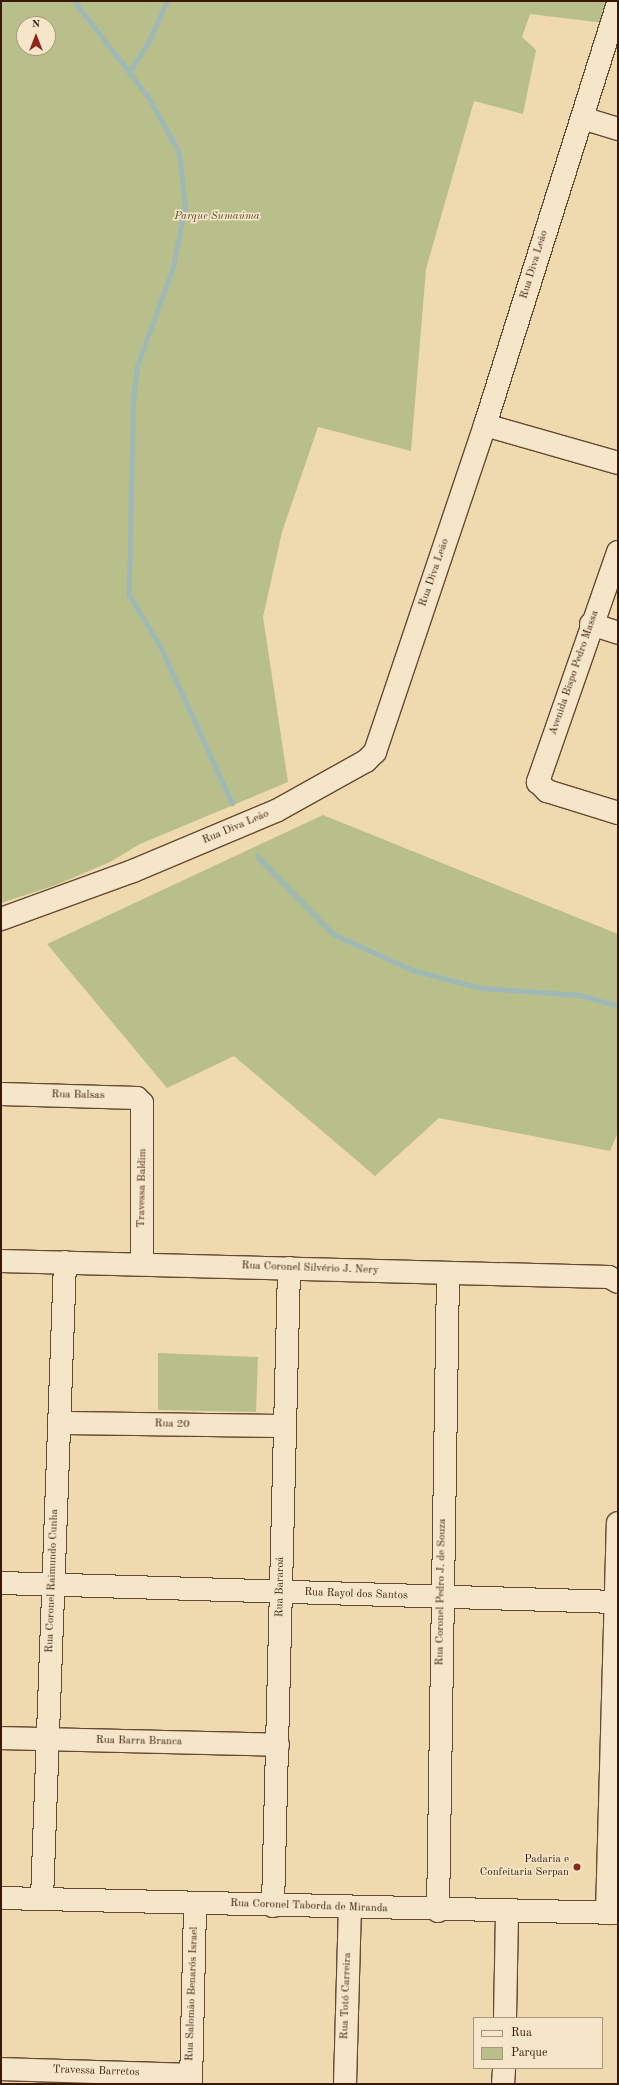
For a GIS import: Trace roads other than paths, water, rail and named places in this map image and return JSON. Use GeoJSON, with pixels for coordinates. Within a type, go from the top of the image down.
{"type":"FeatureCollection","features":[{"type":"Feature","properties":{"kind":"street","name":"Rua Diva Leão"},"geometry":{"type":"LineString","coordinates":[[1,919],[133,871],[276,811],[366,761],[375,752],[485,425],[618,2]]}},
{"type":"Feature","properties":{"kind":"street"},"geometry":{"type":"LineString","coordinates":[[582,118],[618,129]]}},
{"type":"Feature","properties":{"kind":"street"},"geometry":{"type":"LineString","coordinates":[[485,425],[618,463]]}},
{"type":"Feature","properties":{"kind":"street","name":"Avenida Bispo Pedro Massa"},"geometry":{"type":"LineString","coordinates":[[618,552],[591,624],[538,778],[539,785],[547,791],[618,813]]}},
{"type":"Feature","properties":{"kind":"street"},"geometry":{"type":"LineString","coordinates":[[591,624],[618,633]]}},
{"type":"Feature","properties":{"kind":"street","name":"Rua Balsas"},"geometry":{"type":"LineString","coordinates":[[1,1094],[137,1098],[145,1112]]}},
{"type":"Feature","properties":{"kind":"street","name":"Travessa Baldim"},"geometry":{"type":"LineString","coordinates":[[142,1264],[145,1112]]}},
{"type":"Feature","properties":{"kind":"street","name":"Rua Coronel Silvério J. Nery"},"geometry":{"type":"LineString","coordinates":[[1,1261],[289,1268],[448,1274],[609,1277],[618,1282]]}},
{"type":"Feature","properties":{"kind":"street","name":"Rua Coronel Raimundo Cunha"},"geometry":{"type":"LineString","coordinates":[[42,1900],[65,1262]]}},
{"type":"Feature","properties":{"kind":"street","name":"Rua Bararoá"},"geometry":{"type":"LineString","coordinates":[[273,1906],[289,1268]]}},
{"type":"Feature","properties":{"kind":"street","name":"Rua Coronel Pedro J. de Souza"},"geometry":{"type":"LineString","coordinates":[[438,1911],[441,1598],[448,1274]]}},
{"type":"Feature","properties":{"kind":"street","name":"Rua 20"},"geometry":{"type":"LineString","coordinates":[[59,1423],[285,1426]]}},
{"type":"Feature","properties":{"kind":"street"},"geometry":{"type":"LineString","coordinates":[[612,1913],[615,1602],[618,1523]]}},
{"type":"Feature","properties":{"kind":"street","name":"Rua Rayol dos Santos"},"geometry":{"type":"LineString","coordinates":[[1,1583],[281,1591],[441,1598],[615,1602]]}},
{"type":"Feature","properties":{"kind":"street","name":"Rua Barra Branca"},"geometry":{"type":"LineString","coordinates":[[1,1738],[278,1745]]}},
{"type":"Feature","properties":{"kind":"street","name":"Rua Coronel Taborda de Miranda"},"geometry":{"type":"LineString","coordinates":[[1,1898],[507,1913],[612,1913]]}},
{"type":"Feature","properties":{"kind":"street","name":"Rua Salomão Benarós Israel"},"geometry":{"type":"LineString","coordinates":[[191,2079],[195,1904]]}},
{"type":"Feature","properties":{"kind":"street","name":"Rua Totó Carreira"},"geometry":{"type":"LineString","coordinates":[[345,2084],[350,1908]]}},
{"type":"Feature","properties":{"kind":"street"},"geometry":{"type":"LineString","coordinates":[[505,2017],[507,1913]]}},
{"type":"Feature","properties":{"kind":"street","name":"Travessa Barretos"},"geometry":{"type":"LineString","coordinates":[[1,2069],[191,2079]]}},
{"type":"Feature","properties":{"kind":"street"},"geometry":{"type":"LineString","coordinates":[[503,2084],[504,2069]]}},
{"type":"Feature","properties":{"kind":"waterway"},"geometry":{"type":"LineString","coordinates":[[74,1],[149,98],[179,153],[185,207],[173,267],[137,366],[133,399],[129,595],[160,646],[232,803]]}},
{"type":"Feature","properties":{"kind":"waterway"},"geometry":{"type":"LineString","coordinates":[[129,72],[149,41],[167,1]]}},
{"type":"Feature","properties":{"kind":"waterway"},"geometry":{"type":"LineString","coordinates":[[257,856],[333,934],[412,970],[481,988],[580,995],[618,1006]]}},
{"type":"Feature","properties":{"kind":"place","name":"Padaria e Confeitaria Serpan"},"geometry":{"type":"Point","coordinates":[577,1867]}},
{"type":"Feature","properties":{"kind":"park label","name":"Parque Sumaúma"},"geometry":{"type":"Point","coordinates":[217,217]}}]}
